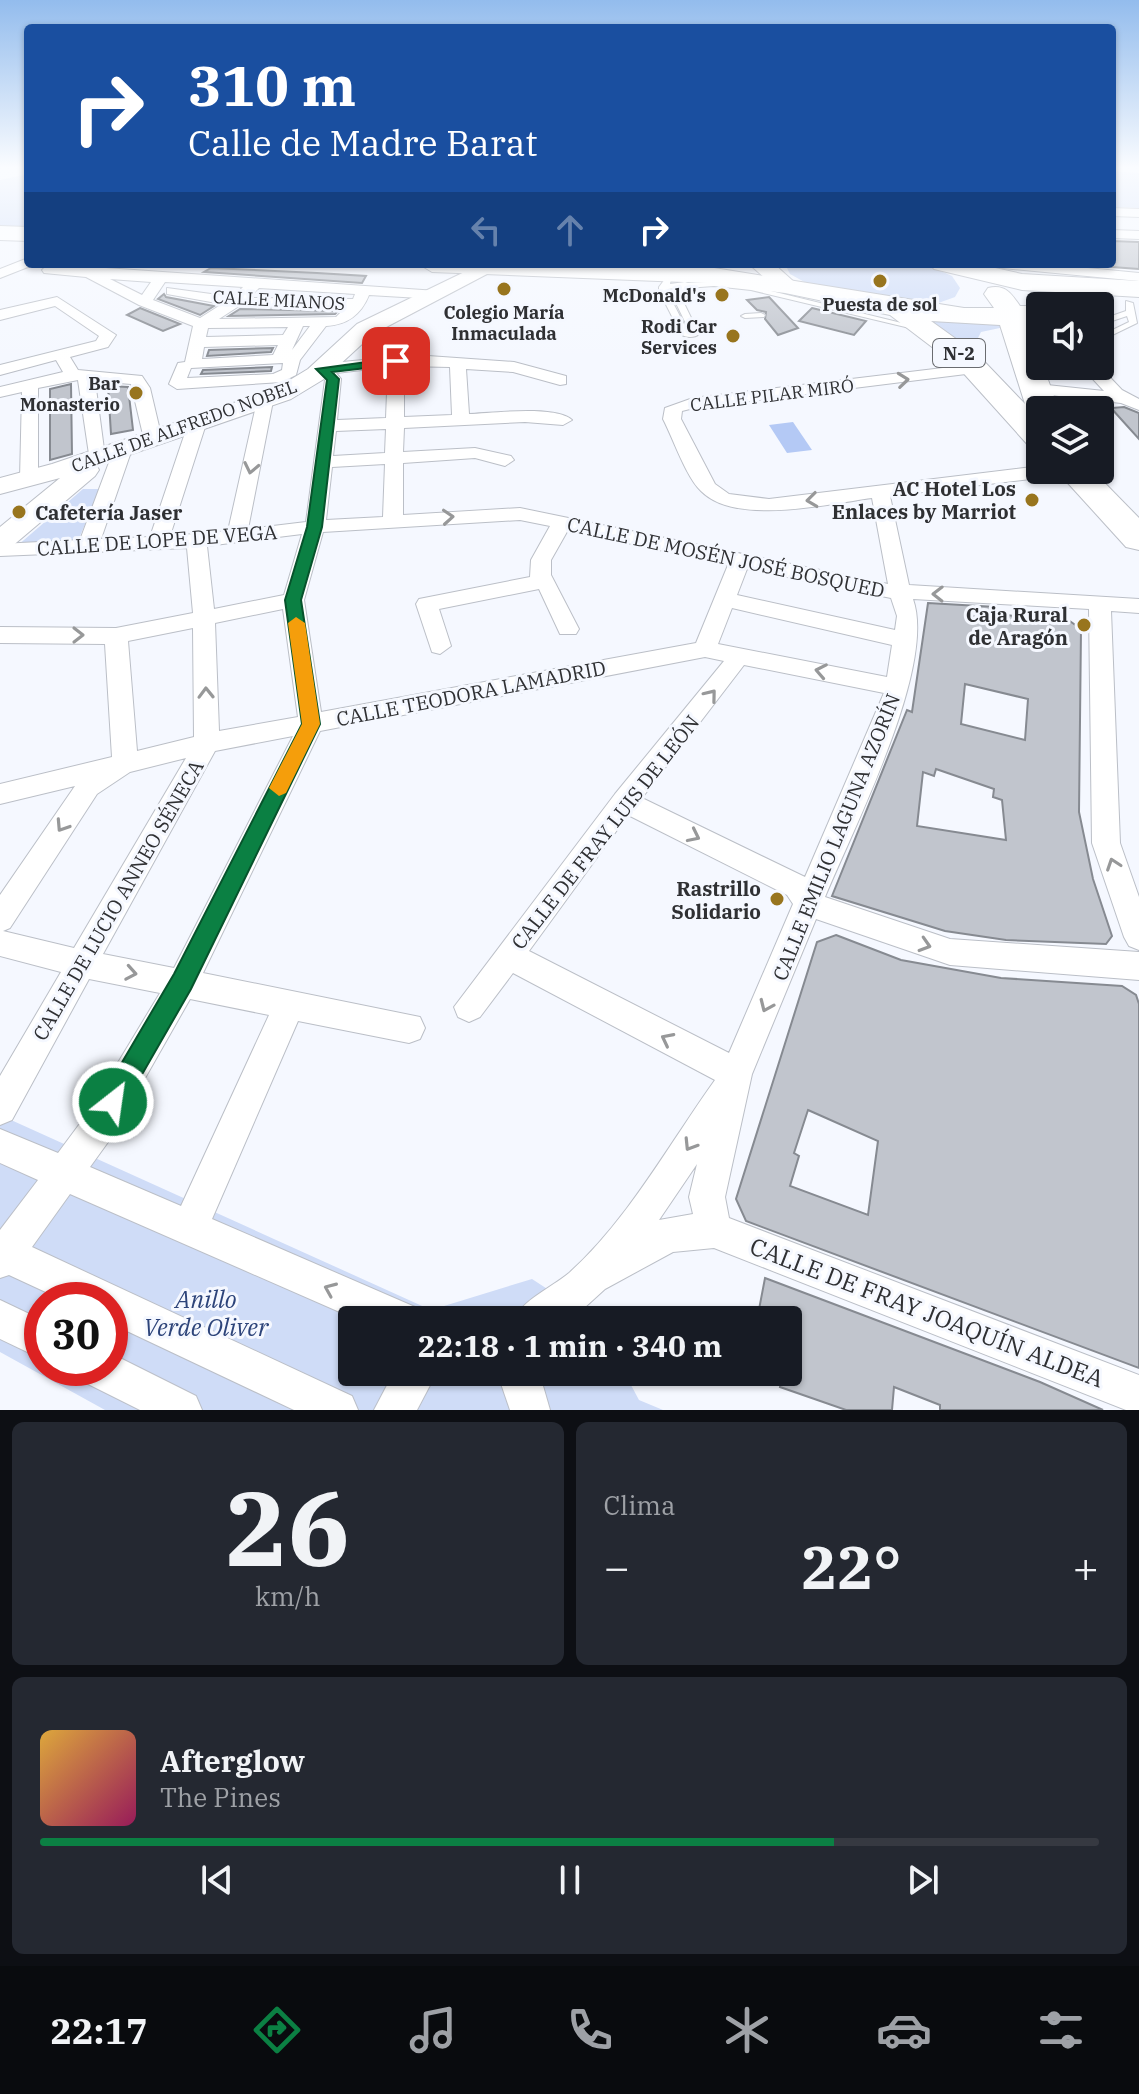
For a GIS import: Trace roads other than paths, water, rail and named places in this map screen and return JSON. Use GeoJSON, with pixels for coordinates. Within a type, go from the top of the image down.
{"type":"FeatureCollection","features":[{"type":"Feature","properties":{"kind":"highway"},"geometry":{"type":"LineString","coordinates":[[0,233],[24,234]]}},
{"type":"Feature","properties":{"kind":"highway"},"geometry":{"type":"LineString","coordinates":[[0,243],[24,244]]}},
{"type":"Feature","properties":{"kind":"highway"},"geometry":{"type":"LineString","coordinates":[[460,273],[484,268]]}},
{"type":"Feature","properties":{"kind":"highway"},"geometry":{"type":"LineString","coordinates":[[529,268],[699,286],[784,290],[894,314],[958,318],[1026,314]]}},
{"type":"Feature","properties":{"kind":"highway"},"geometry":{"type":"LineString","coordinates":[[894,314],[942,309],[968,297],[967,280],[951,268]]}},
{"type":"Feature","properties":{"kind":"highway"},"geometry":{"type":"LineString","coordinates":[[953,268],[987,284],[1004,301],[1026,314]]}},
{"type":"Feature","properties":{"kind":"highway"},"geometry":{"type":"LineString","coordinates":[[960,268],[1134,302]]}},
{"type":"Feature","properties":{"kind":"highway"},"geometry":{"type":"LineString","coordinates":[[1114,303],[1134,302]]}},
{"type":"Feature","properties":{"kind":"highway","name":"N-2"},"geometry":{"type":"LineString","coordinates":[[894,314],[929,330],[976,369],[1026,423]]}},
{"type":"Feature","properties":{"kind":"highway"},"geometry":{"type":"LineString","coordinates":[[1086,484],[1139,539]]}},
{"type":"Feature","properties":{"kind":"highway"},"geometry":{"type":"LineString","coordinates":[[1113,484],[1139,509]]}},
{"type":"Feature","properties":{"kind":"main road"},"geometry":{"type":"LineString","coordinates":[[764,268],[784,290]]}},
{"type":"Feature","properties":{"kind":"street"},"geometry":{"type":"LineString","coordinates":[[1116,234],[1139,235]]}},
{"type":"Feature","properties":{"kind":"street"},"geometry":{"type":"LineString","coordinates":[[0,274],[24,264]]}},
{"type":"Feature","properties":{"kind":"street"},"geometry":{"type":"LineString","coordinates":[[51,268],[49,270],[87,272],[157,283],[256,283],[371,288],[437,295]]}},
{"type":"Feature","properties":{"kind":"street"},"geometry":{"type":"LineString","coordinates":[[1030,268],[1139,277]]}},
{"type":"Feature","properties":{"kind":"street","name":"CALLE DE ALFREDO NOBEL"},"geometry":{"type":"LineString","coordinates":[[0,541],[42,483],[110,453],[265,401],[300,385],[322,369],[355,336],[400,309],[437,295],[564,270]]}},
{"type":"Feature","properties":{"kind":"street"},"geometry":{"type":"LineString","coordinates":[[87,272],[144,302],[201,324],[340,321],[371,288]]}},
{"type":"Feature","properties":{"kind":"street","name":"CALLE DE ALFREDO NOBEL"},"geometry":{"type":"LineString","coordinates":[[437,295],[460,273]]}},
{"type":"Feature","properties":{"kind":"street"},"geometry":{"type":"LineString","coordinates":[[144,302],[157,283]]}},
{"type":"Feature","properties":{"kind":"street","name":"CALLE MIANOS"},"geometry":{"type":"LineString","coordinates":[[157,283],[236,302],[358,304]]}},
{"type":"Feature","properties":{"kind":"street"},"geometry":{"type":"LineString","coordinates":[[256,283],[236,302],[201,324],[188,365],[177,384],[276,379],[290,372],[292,360],[322,321]]}},
{"type":"Feature","properties":{"kind":"street"},"geometry":{"type":"LineString","coordinates":[[371,288],[400,309]]}},
{"type":"Feature","properties":{"kind":"street"},"geometry":{"type":"LineString","coordinates":[[0,315],[57,301],[108,335],[102,344],[0,370]]}},
{"type":"Feature","properties":{"kind":"street"},"geometry":{"type":"LineString","coordinates":[[188,365],[279,359],[298,322]]}},
{"type":"Feature","properties":{"kind":"street"},"geometry":{"type":"LineString","coordinates":[[197,342],[289,340]]}},
{"type":"Feature","properties":{"kind":"street"},"geometry":{"type":"LineString","coordinates":[[61,355],[80,375],[110,453],[88,546]]}},
{"type":"Feature","properties":{"kind":"street"},"geometry":{"type":"LineString","coordinates":[[322,369],[396,361],[458,363],[514,367],[560,380]]}},
{"type":"Feature","properties":{"kind":"street"},"geometry":{"type":"LineString","coordinates":[[393,521],[396,361]]}},
{"type":"Feature","properties":{"kind":"street"},"geometry":{"type":"LineString","coordinates":[[458,363],[461,419]]}},
{"type":"Feature","properties":{"kind":"street"},"geometry":{"type":"LineString","coordinates":[[63,1282],[2,1255],[99,1126],[183,982],[311,724],[293,600],[314,527],[325,462],[333,379],[322,369]]}},
{"type":"Feature","properties":{"kind":"street","name":"CALLE PILAR MIRÓ"},"geometry":{"type":"LineString","coordinates":[[976,369],[693,403],[674,408],[672,413],[707,487],[724,499],[769,505],[1026,474]]}},
{"type":"Feature","properties":{"kind":"street"},"geometry":{"type":"LineString","coordinates":[[0,392],[80,375],[121,376],[140,382],[153,439]]}},
{"type":"Feature","properties":{"kind":"street"},"geometry":{"type":"LineString","coordinates":[[1103,380],[1132,402]]}},
{"type":"Feature","properties":{"kind":"street"},"geometry":{"type":"LineString","coordinates":[[0,486],[42,483],[30,384]]}},
{"type":"Feature","properties":{"kind":"street"},"geometry":{"type":"LineString","coordinates":[[237,536],[265,401]]}},
{"type":"Feature","properties":{"kind":"street"},"geometry":{"type":"LineString","coordinates":[[328,426],[461,419],[563,420]]}},
{"type":"Feature","properties":{"kind":"street"},"geometry":{"type":"LineString","coordinates":[[158,542],[197,424]]}},
{"type":"Feature","properties":{"kind":"street"},"geometry":{"type":"LineString","coordinates":[[325,462],[475,453],[505,460]]}},
{"type":"Feature","properties":{"kind":"street","name":"CALLE EMILIO LAGUNA AZORÍN"},"geometry":{"type":"LineString","coordinates":[[556,1306],[593,1275],[659,1191],[735,1077],[892,707],[908,608],[900,593],[880,492]]}},
{"type":"Feature","properties":{"kind":"street","name":"CALLE DE MOSÉN JOSÉ BOSQUED"},"geometry":{"type":"LineString","coordinates":[[314,527],[520,514],[900,593],[1004,595],[1139,606]]}},
{"type":"Feature","properties":{"kind":"street"},"geometry":{"type":"LineString","coordinates":[[540,582],[541,560],[563,522]]}},
{"type":"Feature","properties":{"kind":"street","name":"CALLE DE LOPE DE VEGA"},"geometry":{"type":"LineString","coordinates":[[0,550],[196,541],[314,527]]}},
{"type":"Feature","properties":{"kind":"street","name":"CALLE DE LUCIO ANNEO SÉNECA"},"geometry":{"type":"LineString","coordinates":[[0,1108],[207,743],[204,615],[196,541]]}},
{"type":"Feature","properties":{"kind":"street"},"geometry":{"type":"LineString","coordinates":[[705,649],[740,560]]}},
{"type":"Feature","properties":{"kind":"street"},"geometry":{"type":"LineString","coordinates":[[440,646],[427,604],[546,581],[568,629]]}},
{"type":"Feature","properties":{"kind":"street"},"geometry":{"type":"LineString","coordinates":[[725,599],[905,640]]}},
{"type":"Feature","properties":{"kind":"street"},"geometry":{"type":"LineString","coordinates":[[0,635],[116,636],[204,615],[293,600]]}},
{"type":"Feature","properties":{"kind":"street"},"geometry":{"type":"LineString","coordinates":[[1100,604],[1106,843],[1139,937]]}},
{"type":"Feature","properties":{"kind":"street"},"geometry":{"type":"LineString","coordinates":[[0,919],[88,787],[125,762],[116,636]]}},
{"type":"Feature","properties":{"kind":"street","name":"CALLE TEODORA LAMADRID"},"geometry":{"type":"LineString","coordinates":[[0,794],[207,743],[705,649],[897,687]]}},
{"type":"Feature","properties":{"kind":"street","name":"CALLE DE FRAY LUIS DE LEÓN"},"geometry":{"type":"LineString","coordinates":[[469,1007],[624,801],[728,674],[738,655]]}},
{"type":"Feature","properties":{"kind":"street"},"geometry":{"type":"LineString","coordinates":[[624,801],[797,886],[810,905],[950,952],[1139,966]]}},
{"type":"Feature","properties":{"kind":"street"},"geometry":{"type":"LineString","coordinates":[[0,943],[82,964],[409,1028]]}},
{"type":"Feature","properties":{"kind":"street"},"geometry":{"type":"LineString","coordinates":[[510,956],[735,1077]]}},
{"type":"Feature","properties":{"kind":"street"},"geometry":{"type":"LineString","coordinates":[[189,1229],[289,1005]]}},
{"type":"Feature","properties":{"kind":"street","name":"CALLE EMILIO LAGUNA AZORÍN"},"geometry":{"type":"LineString","coordinates":[[593,1275],[669,1234],[714,1230],[707,1197],[735,1077]]}},
{"type":"Feature","properties":{"kind":"street"},"geometry":{"type":"LineString","coordinates":[[0,1146],[369,1306]]}},
{"type":"Feature","properties":{"kind":"street","name":"CALLE DE FRAY JOAQUÍN ALDEA"},"geometry":{"type":"LineString","coordinates":[[714,1230],[1139,1395]]}},
{"type":"Feature","properties":{"kind":"street"},"geometry":{"type":"LineString","coordinates":[[128,1311],[338,1410]]}},
{"type":"Feature","properties":{"kind":"street"},"geometry":{"type":"LineString","coordinates":[[0,1319],[24,1331]]}},
{"type":"Feature","properties":{"kind":"street"},"geometry":{"type":"LineString","coordinates":[[128,1383],[182,1410]]}},
{"type":"Feature","properties":{"kind":"street"},"geometry":{"type":"LineString","coordinates":[[394,1410],[409,1386]]}},
{"type":"Feature","properties":{"kind":"lane"},"geometry":{"type":"LineString","coordinates":[[668,282],[784,290]]}},
{"type":"Feature","properties":{"kind":"lane"},"geometry":{"type":"LineString","coordinates":[[668,282],[676,295],[695,334],[685,334],[668,282]]}},
{"type":"Feature","properties":{"kind":"lane"},"geometry":{"type":"LineString","coordinates":[[1114,314],[1134,302]]}},
{"type":"Feature","properties":{"kind":"lane"},"geometry":{"type":"LineString","coordinates":[[1114,332],[1133,323],[1134,302]]}},
{"type":"Feature","properties":{"kind":"lane"},"geometry":{"type":"LineString","coordinates":[[745,316],[761,315]]}},
{"type":"Feature","properties":{"kind":"place","name":"Puesta de sol"},"geometry":{"type":"Point","coordinates":[880,281]}},
{"type":"Feature","properties":{"kind":"place","name":"Colegio María Inmaculada"},"geometry":{"type":"Point","coordinates":[504,289]}},
{"type":"Feature","properties":{"kind":"place","name":"McDonald's"},"geometry":{"type":"Point","coordinates":[722,295]}},
{"type":"Feature","properties":{"kind":"place","name":"Rodi Car Services"},"geometry":{"type":"Point","coordinates":[733,336]}},
{"type":"Feature","properties":{"kind":"place","name":"Bar Monasterio"},"geometry":{"type":"Point","coordinates":[136,393]}},
{"type":"Feature","properties":{"kind":"place","name":"AC Hotel Los Enlaces by Marriot"},"geometry":{"type":"Point","coordinates":[1032,500]}},
{"type":"Feature","properties":{"kind":"place","name":"Cafetería Jaser"},"geometry":{"type":"Point","coordinates":[19,512]}},
{"type":"Feature","properties":{"kind":"place","name":"Caja Rural de Aragón"},"geometry":{"type":"Point","coordinates":[1084,625]}},
{"type":"Feature","properties":{"kind":"place","name":"Rastrillo Solidario"},"geometry":{"type":"Point","coordinates":[777,899]}},
{"type":"Feature","properties":{"kind":"park label","name":"Anillo Verde Oliver"},"geometry":{"type":"Point","coordinates":[206,1313]}}]}
